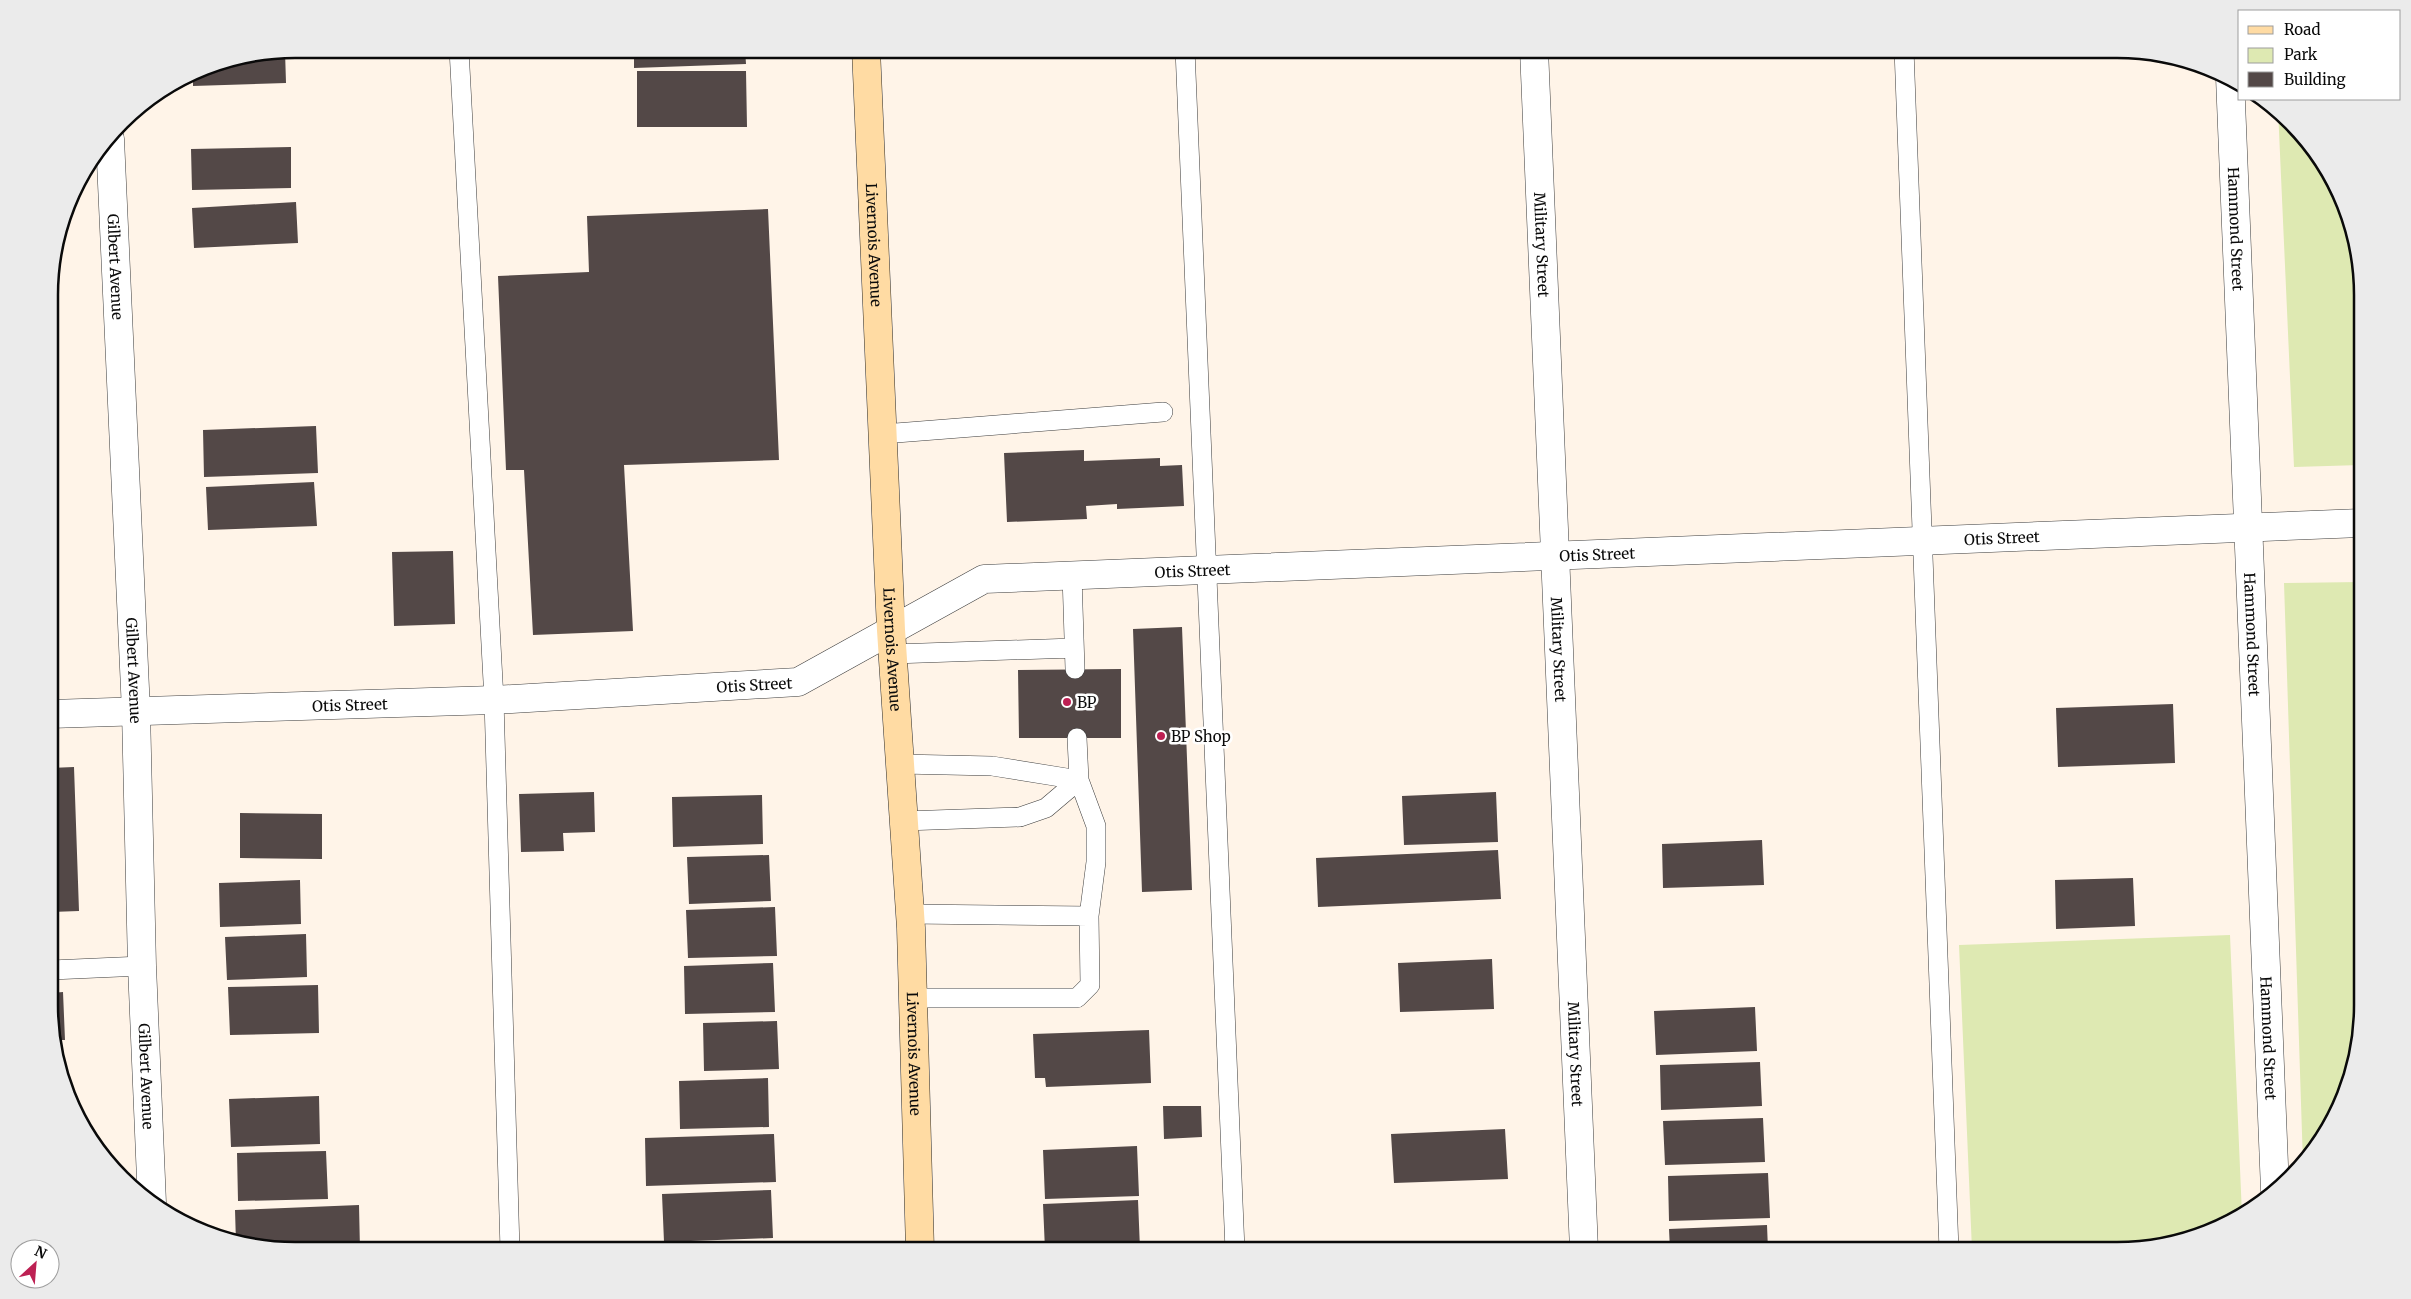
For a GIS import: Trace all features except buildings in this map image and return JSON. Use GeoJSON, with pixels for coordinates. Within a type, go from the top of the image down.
{"type":"FeatureCollection","features":[{"type":"Feature","properties":{"kind":"main road","name":"Livernois Avenue"},"geometry":{"type":"LineString","coordinates":[[866,58],[892,642],[914,998],[920,1242]]}},
{"type":"Feature","properties":{"kind":"street","name":"Military Street"},"geometry":{"type":"LineString","coordinates":[[1534,58],[1584,1242]]}},
{"type":"Feature","properties":{"kind":"street","name":"Hammond Street"},"geometry":{"type":"LineString","coordinates":[[2230,87],[2274,1182]]}},
{"type":"Feature","properties":{"kind":"street","name":"Gilbert Avenue"},"geometry":{"type":"LineString","coordinates":[[110,145],[136,711],[142,966],[152,1194]]}},
{"type":"Feature","properties":{"kind":"street","name":"Otis Street"},"geometry":{"type":"LineString","coordinates":[[58,714],[494,700],[798,682],[892,642],[984,579],[2354,522]]}},
{"type":"Feature","properties":{"kind":"lane"},"geometry":{"type":"LineString","coordinates":[[459,58],[494,700],[510,1242]]}},
{"type":"Feature","properties":{"kind":"lane"},"geometry":{"type":"LineString","coordinates":[[1185,58],[1235,1242]]}},
{"type":"Feature","properties":{"kind":"lane"},"geometry":{"type":"LineString","coordinates":[[1904,58],[1949,1242]]}},
{"type":"Feature","properties":{"kind":"lane"},"geometry":{"type":"LineString","coordinates":[[883,434],[1163,412]]}},
{"type":"Feature","properties":{"kind":"lane"},"geometry":{"type":"LineString","coordinates":[[1072,575],[1075,669]]}},
{"type":"Feature","properties":{"kind":"lane"},"geometry":{"type":"LineString","coordinates":[[892,642],[1074,648]]}},
{"type":"Feature","properties":{"kind":"lane"},"geometry":{"type":"LineString","coordinates":[[914,998],[1077,998],[1090,984],[1089,916],[1096,862],[1096,826],[1079,780],[1077,738]]}},
{"type":"Feature","properties":{"kind":"lane"},"geometry":{"type":"LineString","coordinates":[[900,764],[992,766],[1079,780]]}},
{"type":"Feature","properties":{"kind":"lane"},"geometry":{"type":"LineString","coordinates":[[904,821],[1020,817],[1046,808],[1079,780]]}},
{"type":"Feature","properties":{"kind":"lane"},"geometry":{"type":"LineString","coordinates":[[910,914],[1089,916]]}},
{"type":"Feature","properties":{"kind":"lane"},"geometry":{"type":"LineString","coordinates":[[58,970],[142,966]]}},
{"type":"Feature","properties":{"kind":"green space"},"geometry":{"type":"Polygon","coordinates":[[[2279,122],[2305,150],[2329,190],[2341,218],[2349,248],[2354,294],[2354,465],[2294,467],[2279,122]]]}},
{"type":"Feature","properties":{"kind":"green space"},"geometry":{"type":"Polygon","coordinates":[[[2354,582],[2353,1020],[2349,1051],[2341,1081],[2322,1123],[2303,1152],[2284,583],[2354,582]]]}},
{"type":"Feature","properties":{"kind":"green space"},"geometry":{"type":"Polygon","coordinates":[[[2230,935],[2242,1206],[2193,1229],[2163,1237],[2117,1242],[1972,1242],[1959,945],[2230,935]]]}},
{"type":"Feature","properties":{"kind":"place","name":"BP"},"geometry":{"type":"Point","coordinates":[1067,702]}},
{"type":"Feature","properties":{"kind":"place","name":"BP Shop"},"geometry":{"type":"Point","coordinates":[1161,736]}}]}
